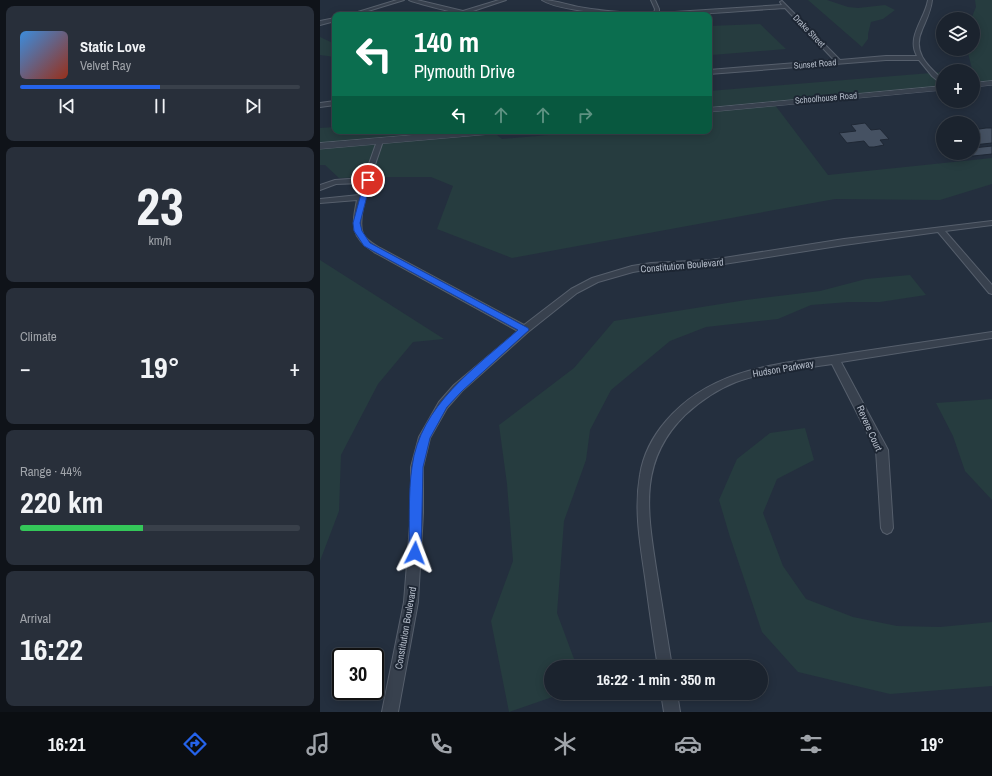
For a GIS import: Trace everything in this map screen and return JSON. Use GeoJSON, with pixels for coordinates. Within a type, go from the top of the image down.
{"type":"FeatureCollection","features":[{"type":"Feature","properties":{"kind":"street"},"geometry":{"type":"LineString","coordinates":[[360,12],[402,0]]}},
{"type":"Feature","properties":{"kind":"street"},"geometry":{"type":"LineString","coordinates":[[411,0],[457,12]]}},
{"type":"Feature","properties":{"kind":"street"},"geometry":{"type":"LineString","coordinates":[[471,12],[504,0]]}},
{"type":"Feature","properties":{"kind":"street"},"geometry":{"type":"LineString","coordinates":[[544,0],[566,7],[608,12]]}},
{"type":"Feature","properties":{"kind":"street"},"geometry":{"type":"LineString","coordinates":[[653,0],[657,9],[656,12]]}},
{"type":"Feature","properties":{"kind":"street","name":"Drake Street"},"geometry":{"type":"LineString","coordinates":[[780,0],[838,62]]}},
{"type":"Feature","properties":{"kind":"street"},"geometry":{"type":"LineString","coordinates":[[930,0],[926,16],[915,42],[921,58],[936,77]]}},
{"type":"Feature","properties":{"kind":"street"},"geometry":{"type":"LineString","coordinates":[[699,12],[786,6]]}},
{"type":"Feature","properties":{"kind":"street"},"geometry":{"type":"LineString","coordinates":[[320,23],[332,20]]}},
{"type":"Feature","properties":{"kind":"street","name":"Sunset Road"},"geometry":{"type":"LineString","coordinates":[[712,72],[886,58],[921,58]]}},
{"type":"Feature","properties":{"kind":"street"},"geometry":{"type":"LineString","coordinates":[[928,67],[936,72]]}},
{"type":"Feature","properties":{"kind":"street"},"geometry":{"type":"LineString","coordinates":[[980,84],[992,83]]}},
{"type":"Feature","properties":{"kind":"street","name":"Schoolhouse Road"},"geometry":{"type":"LineString","coordinates":[[712,110],[936,89]]}},
{"type":"Feature","properties":{"kind":"street"},"geometry":{"type":"LineString","coordinates":[[320,105],[332,104]]}},
{"type":"Feature","properties":{"kind":"street"},"geometry":{"type":"LineString","coordinates":[[320,146],[458,134]]}},
{"type":"Feature","properties":{"kind":"street"},"geometry":{"type":"LineString","coordinates":[[380,141],[362,197],[357,223],[358,231],[367,244],[525,330]]}},
{"type":"Feature","properties":{"kind":"street"},"geometry":{"type":"LineString","coordinates":[[320,188],[335,182],[368,180]]}},
{"type":"Feature","properties":{"kind":"street"},"geometry":{"type":"LineString","coordinates":[[320,201],[362,197]]}},
{"type":"Feature","properties":{"kind":"street","name":"Constitution Boulevard"},"geometry":{"type":"LineString","coordinates":[[390,712],[412,602],[417,521],[417,467],[425,437],[443,405],[458,388],[525,330],[574,291],[595,280],[625,270],[651,266],[711,263],[844,242],[992,223]]}},
{"type":"Feature","properties":{"kind":"street"},"geometry":{"type":"LineString","coordinates":[[939,230],[992,291]]}},
{"type":"Feature","properties":{"kind":"street","name":"Hudson Parkway"},"geometry":{"type":"LineString","coordinates":[[664,660],[643,523],[643,500],[646,469],[652,452],[662,434],[674,419],[685,409],[722,384],[750,374],[834,359],[992,335]]}},
{"type":"Feature","properties":{"kind":"street","name":"Revere Court"},"geometry":{"type":"LineString","coordinates":[[834,359],[857,400],[882,450],[887,528]]}},
{"type":"Feature","properties":{"kind":"street"},"geometry":{"type":"LineString","coordinates":[[670,700],[672,712]]}},
{"type":"Feature","properties":{"kind":"green space"},"geometry":{"type":"Polygon","coordinates":[[[808,0],[827,0],[848,7],[858,8],[885,5],[895,10],[883,19],[871,22],[868,39],[862,47],[808,0]]]}},
{"type":"Feature","properties":{"kind":"green space"},"geometry":{"type":"Polygon","coordinates":[[[975,0],[992,0],[992,84],[980,85],[980,64],[971,64],[969,56],[980,56],[980,12],[974,12],[976,7],[975,0]]]}},
{"type":"Feature","properties":{"kind":"green space"},"geometry":{"type":"Polygon","coordinates":[[[760,24],[786,49],[712,55],[712,26],[760,24]]]}},
{"type":"Feature","properties":{"kind":"green space"},"geometry":{"type":"Polygon","coordinates":[[[320,37],[332,43],[332,57],[320,55],[320,37]]]}},
{"type":"Feature","properties":{"kind":"green space"},"geometry":{"type":"Polygon","coordinates":[[[936,73],[936,89],[775,105],[828,175],[992,158],[992,184],[940,200],[835,199],[512,258],[437,229],[453,186],[431,177],[339,178],[325,165],[320,165],[320,128],[332,127],[332,134],[496,134],[502,139],[560,134],[712,134],[712,91],[936,73]]]}},
{"type":"Feature","properties":{"kind":"green space"},"geometry":{"type":"Polygon","coordinates":[[[320,260],[444,339],[413,342],[378,384],[341,455],[339,511],[320,561],[320,260]]]}},
{"type":"Feature","properties":{"kind":"green space"},"geometry":{"type":"Polygon","coordinates":[[[910,275],[926,295],[880,302],[849,302],[811,305],[778,319],[706,327],[670,341],[611,390],[590,430],[586,460],[564,521],[557,613],[574,660],[544,660],[544,700],[509,712],[491,621],[513,561],[507,484],[499,425],[574,368],[614,321],[746,300],[820,291],[866,279],[910,275]]]}},
{"type":"Feature","properties":{"kind":"green space"},"geometry":{"type":"Polygon","coordinates":[[[992,399],[992,500],[965,471],[953,436],[936,403],[992,399]]]}},
{"type":"Feature","properties":{"kind":"green space"},"geometry":{"type":"Polygon","coordinates":[[[805,428],[814,460],[777,479],[763,513],[783,566],[806,599],[853,617],[897,626],[940,627],[992,622],[992,686],[890,694],[798,672],[762,632],[719,500],[737,459],[770,433],[805,428]]]}},
{"type":"Feature","properties":{"kind":"building"},"geometry":{"type":"Polygon","coordinates":[[[865,123],[871,130],[880,129],[889,139],[880,140],[884,145],[869,147],[864,141],[847,143],[839,133],[856,131],[851,125],[865,123]]]}},
{"type":"Feature","properties":{"kind":"building"},"geometry":{"type":"Polygon","coordinates":[[[992,128],[992,143],[980,144],[980,129],[992,128]]]}},
{"type":"Feature","properties":{"kind":"building"},"geometry":{"type":"Polygon","coordinates":[[[992,146],[992,154],[980,155],[980,147],[992,146]]]}},
{"type":"Feature","properties":{"kind":"route"},"geometry":{"type":"LineString","coordinates":[[368,180],[362,197],[357,223],[358,231],[362,239],[367,244],[525,330],[458,388],[443,405],[425,437],[417,467],[415,553]]}}]}
